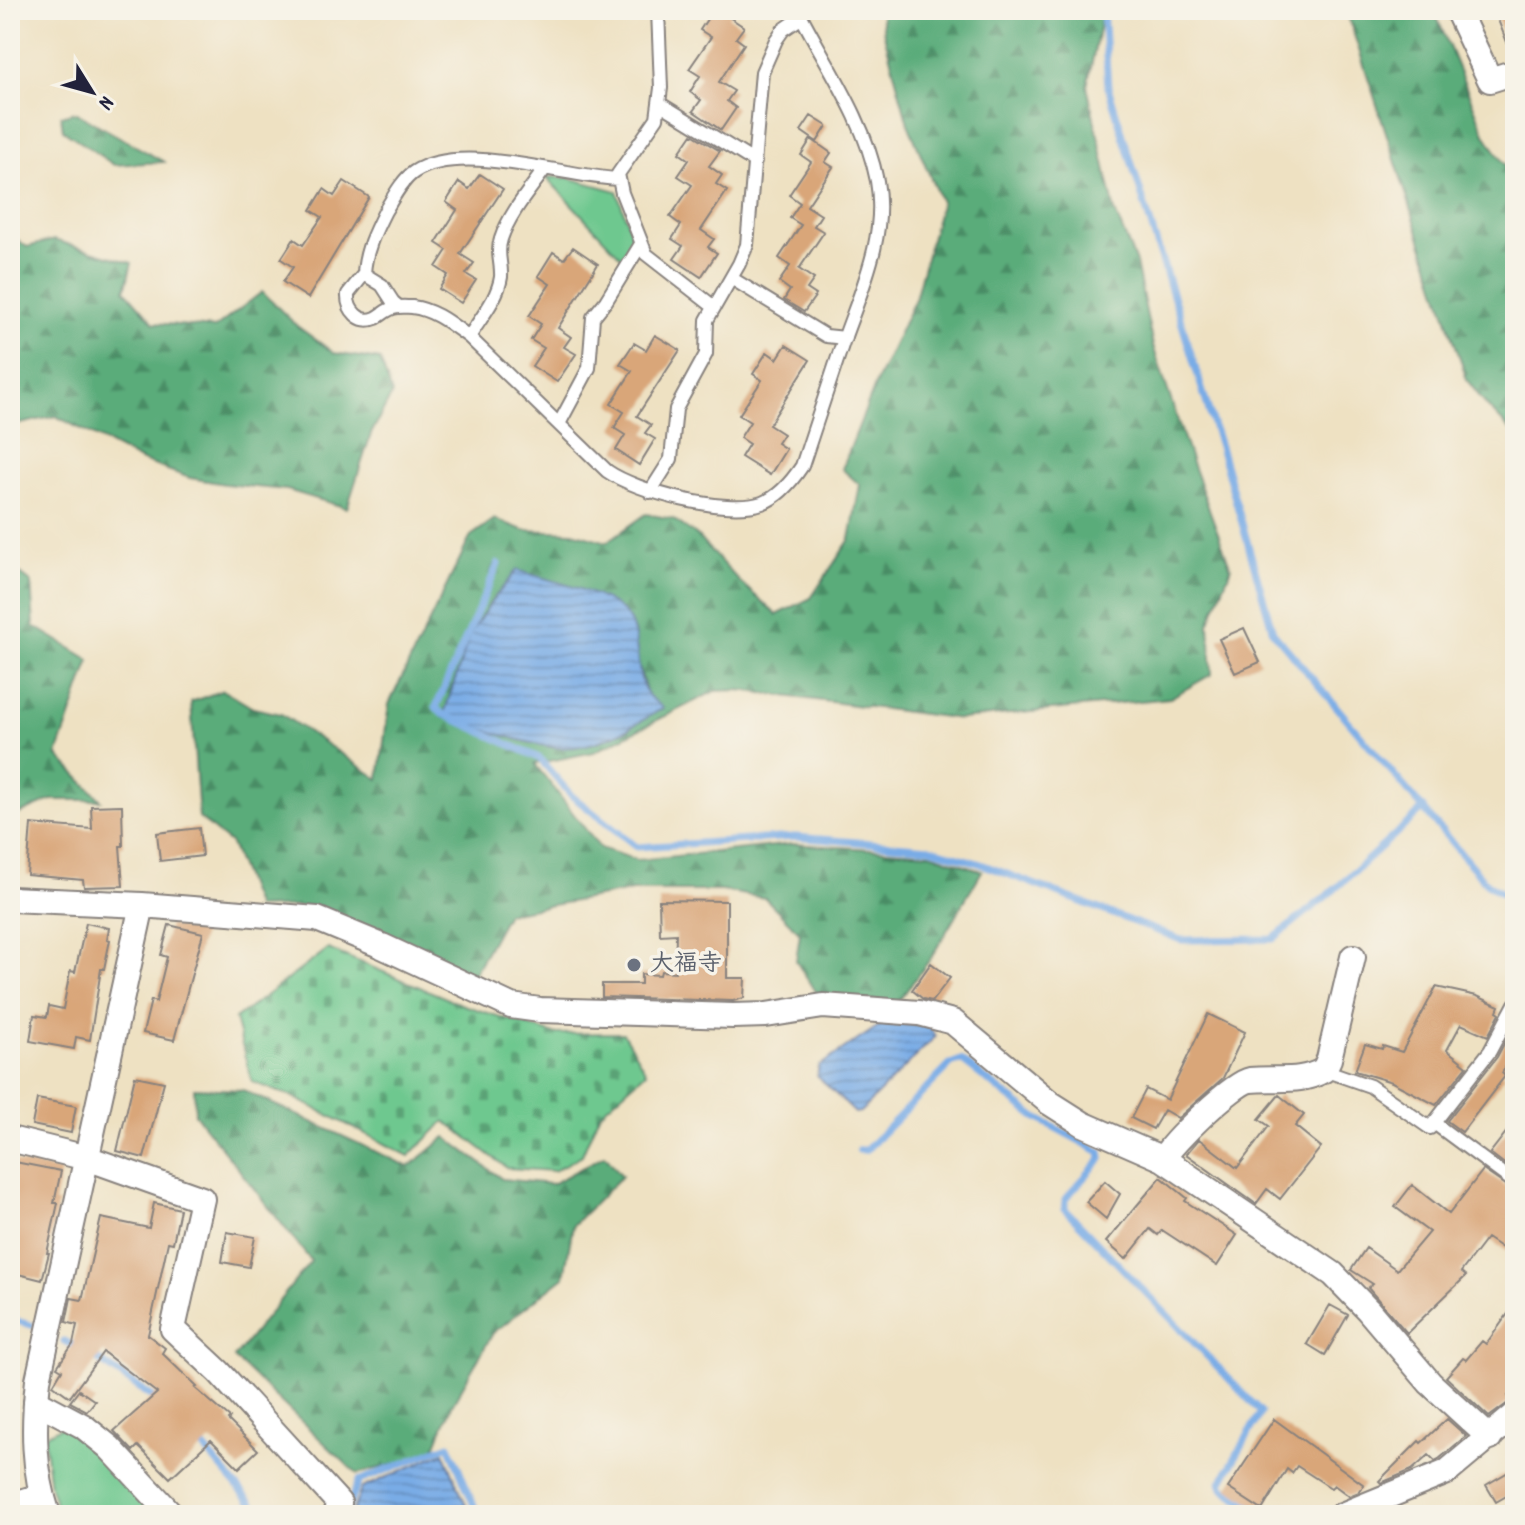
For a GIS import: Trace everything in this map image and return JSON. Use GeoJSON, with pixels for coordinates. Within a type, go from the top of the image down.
{"type":"FeatureCollection","features":[{"type":"Feature","properties":{"kind":"street"},"geometry":{"type":"LineString","coordinates":[[1457,10],[1490,80],[1515,72]]}},
{"type":"Feature","properties":{"kind":"street"},"geometry":{"type":"LineString","coordinates":[[10,899],[142,905],[317,919],[511,1006],[540,1010],[733,1016],[766,1015],[823,1006],[934,1016],[953,1022],[1034,1092],[1072,1118],[1163,1159],[1344,1283],[1430,1383],[1490,1438]]}},
{"type":"Feature","properties":{"kind":"street"},"geometry":{"type":"LineString","coordinates":[[10,1505],[44,1506],[33,1429],[38,1380],[142,905]]}},
{"type":"Feature","properties":{"kind":"street"},"geometry":{"type":"LineString","coordinates":[[1163,1159],[1167,1149],[1184,1132],[1243,1082],[1304,1079],[1324,1070],[1353,957]]}},
{"type":"Feature","properties":{"kind":"street"},"geometry":{"type":"LineString","coordinates":[[10,1139],[87,1158],[202,1199],[173,1329],[219,1372],[337,1509]]}},
{"type":"Feature","properties":{"kind":"street"},"geometry":{"type":"LineString","coordinates":[[36,1401],[83,1426],[109,1447],[172,1515]]}},
{"type":"Feature","properties":{"kind":"street"},"geometry":{"type":"LineString","coordinates":[[1342,1515],[1447,1472],[1514,1417]]}},
{"type":"Feature","properties":{"kind":"lane"},"geometry":{"type":"LineString","coordinates":[[658,10],[661,88],[657,118],[618,174],[646,254],[714,307]]}},
{"type":"Feature","properties":{"kind":"lane"},"geometry":{"type":"LineString","coordinates":[[619,179],[472,159],[440,161],[416,171],[398,191],[378,226],[364,259],[364,274],[348,294],[348,304],[360,318],[374,319],[399,307],[432,312],[469,337],[607,471],[623,482],[650,492],[728,506],[763,503],[778,494],[802,466],[870,268],[878,232],[880,200],[859,125],[800,14],[776,40],[762,72],[747,245],[707,320],[706,354],[676,409],[671,459],[650,492]]}},
{"type":"Feature","properties":{"kind":"lane"},"geometry":{"type":"LineString","coordinates":[[659,103],[755,162]]}},
{"type":"Feature","properties":{"kind":"lane"},"geometry":{"type":"LineString","coordinates":[[469,337],[499,285],[501,237],[544,170]]}},
{"type":"Feature","properties":{"kind":"lane"},"geometry":{"type":"LineString","coordinates":[[559,424],[589,368],[593,317],[641,244]]}},
{"type":"Feature","properties":{"kind":"lane"},"geometry":{"type":"LineString","coordinates":[[364,274],[382,285],[399,307]]}},
{"type":"Feature","properties":{"kind":"lane"},"geometry":{"type":"LineString","coordinates":[[731,278],[826,336],[845,338]]}},
{"type":"Feature","properties":{"kind":"lane"},"geometry":{"type":"LineString","coordinates":[[1324,1070],[1370,1086],[1430,1128],[1490,1051],[1515,1004]]}},
{"type":"Feature","properties":{"kind":"lane"},"geometry":{"type":"LineString","coordinates":[[1434,1123],[1515,1183]]}},
{"type":"Feature","properties":{"kind":"green space"},"geometry":{"type":"Polygon","coordinates":[[[880,10],[1103,10],[1087,86],[1115,212],[1136,263],[1153,346],[1231,568],[1209,624],[1212,674],[1170,698],[961,719],[739,690],[715,691],[594,752],[535,764],[600,848],[637,860],[793,844],[930,853],[982,871],[931,958],[898,1002],[819,998],[796,961],[800,933],[765,898],[722,891],[632,891],[507,913],[470,981],[318,906],[256,908],[231,844],[199,818],[191,702],[223,690],[253,708],[281,714],[379,779],[389,704],[471,536],[495,519],[523,530],[573,532],[607,542],[646,514],[673,519],[696,535],[739,581],[777,615],[811,598],[850,539],[860,485],[842,469],[878,378],[915,299],[941,202],[908,124],[880,10]],[[517,571],[492,600],[470,634],[443,717],[554,748],[596,743],[631,728],[647,694],[637,660],[634,631],[517,571]]]}},
{"type":"Feature","properties":{"kind":"green space"},"geometry":{"type":"Polygon","coordinates":[[[1346,10],[1434,10],[1486,136],[1512,176],[1515,186],[1515,435],[1467,380],[1346,10]]]}},
{"type":"Feature","properties":{"kind":"green space"},"geometry":{"type":"Polygon","coordinates":[[[75,112],[164,162],[114,165],[63,130],[61,116],[75,112]]]}},
{"type":"Feature","properties":{"kind":"green space"},"geometry":{"type":"Polygon","coordinates":[[[546,177],[569,178],[617,191],[635,246],[625,261],[546,177]]]}},
{"type":"Feature","properties":{"kind":"green space"},"geometry":{"type":"Polygon","coordinates":[[[10,234],[27,247],[54,240],[132,263],[125,290],[154,323],[215,328],[262,292],[297,326],[334,353],[380,360],[392,394],[371,434],[347,508],[287,490],[190,478],[142,461],[56,416],[16,425],[10,420],[10,234]]]}},
{"type":"Feature","properties":{"kind":"green space"},"geometry":{"type":"Polygon","coordinates":[[[10,566],[31,582],[34,626],[90,660],[57,755],[101,800],[51,800],[10,818],[10,663],[19,644],[10,628],[10,566]]]}},
{"type":"Feature","properties":{"kind":"green space"},"geometry":{"type":"Polygon","coordinates":[[[328,949],[463,1005],[554,1034],[623,1033],[646,1072],[599,1114],[582,1155],[554,1171],[507,1168],[445,1121],[409,1156],[293,1097],[252,1082],[235,1019],[328,949]]]}},
{"type":"Feature","properties":{"kind":"green space"},"geometry":{"type":"Polygon","coordinates":[[[194,1088],[243,1090],[409,1167],[446,1137],[502,1179],[552,1184],[605,1155],[622,1176],[573,1225],[564,1277],[493,1333],[453,1403],[432,1454],[357,1474],[234,1358],[311,1261],[195,1114],[194,1088]]]}},
{"type":"Feature","properties":{"kind":"green space"},"geometry":{"type":"Polygon","coordinates":[[[62,1426],[108,1463],[154,1510],[147,1515],[59,1515],[50,1487],[44,1436],[62,1426]]]}},
{"type":"Feature","properties":{"kind":"water"},"geometry":{"type":"Polygon","coordinates":[[[517,570],[590,593],[625,614],[634,632],[644,687],[663,708],[610,737],[567,748],[526,742],[443,717],[470,634],[517,570]]]}},
{"type":"Feature","properties":{"kind":"water"},"geometry":{"type":"Polygon","coordinates":[[[882,1024],[929,1026],[936,1036],[860,1112],[855,1113],[817,1076],[819,1066],[882,1024]]]}},
{"type":"Feature","properties":{"kind":"water"},"geometry":{"type":"Polygon","coordinates":[[[444,1452],[470,1515],[351,1515],[362,1488],[444,1452]]]}},
{"type":"Feature","properties":{"kind":"building"},"geometry":{"type":"Polygon","coordinates":[[[713,10],[734,10],[729,17],[744,27],[736,38],[744,44],[719,82],[734,91],[727,101],[736,108],[721,130],[693,111],[701,100],[690,92],[700,76],[689,69],[711,37],[700,30],[713,10]]]}},
{"type":"Feature","properties":{"kind":"building"},"geometry":{"type":"Polygon","coordinates":[[[1494,10],[1515,10],[1515,57],[1513,57],[1494,10]]]}},
{"type":"Feature","properties":{"kind":"building"},"geometry":{"type":"Polygon","coordinates":[[[811,116],[827,126],[817,142],[801,131],[811,116]]]}},
{"type":"Feature","properties":{"kind":"building"},"geometry":{"type":"Polygon","coordinates":[[[692,134],[720,151],[709,166],[722,175],[716,184],[727,191],[701,230],[714,239],[708,247],[717,253],[701,277],[674,259],[683,246],[672,239],[681,225],[670,217],[692,185],[678,176],[689,160],[679,153],[692,134]]]}},
{"type":"Feature","properties":{"kind":"building"},"geometry":{"type":"Polygon","coordinates":[[[811,139],[831,153],[825,162],[833,167],[807,206],[821,215],[814,226],[824,232],[799,269],[814,279],[807,289],[816,295],[804,312],[784,300],[790,290],[779,282],[790,266],[779,258],[801,225],[790,218],[800,203],[789,195],[811,162],[801,155],[811,139]]]}},
{"type":"Feature","properties":{"kind":"building"},"geometry":{"type":"Polygon","coordinates":[[[480,174],[503,189],[460,254],[474,263],[466,274],[476,280],[461,303],[439,289],[448,275],[436,267],[447,250],[436,243],[457,210],[446,202],[459,182],[469,189],[480,174]]]}},
{"type":"Feature","properties":{"kind":"building"},"geometry":{"type":"Polygon","coordinates":[[[344,181],[369,197],[308,298],[283,282],[293,267],[281,259],[294,239],[303,245],[322,217],[311,210],[324,189],[334,196],[344,181]]]}},
{"type":"Feature","properties":{"kind":"building"},"geometry":{"type":"Polygon","coordinates":[[[573,247],[598,264],[558,328],[571,337],[564,347],[576,354],[557,382],[532,366],[544,348],[531,340],[541,324],[529,316],[550,284],[538,276],[553,252],[564,259],[573,247]]]}},
{"type":"Feature","properties":{"kind":"building"},"geometry":{"type":"Polygon","coordinates":[[[655,335],[680,350],[637,416],[651,425],[645,433],[655,439],[639,465],[616,450],[625,435],[614,428],[624,412],[611,404],[632,371],[620,364],[634,343],[646,350],[655,335]]]}},
{"type":"Feature","properties":{"kind":"building"},"geometry":{"type":"Polygon","coordinates":[[[786,345],[810,360],[769,425],[783,434],[777,443],[786,449],[770,475],[741,457],[749,444],[740,438],[750,422],[739,415],[762,380],[753,374],[767,352],[777,359],[786,345]]]}},
{"type":"Feature","properties":{"kind":"building"},"geometry":{"type":"Polygon","coordinates":[[[1244,628],[1260,662],[1235,673],[1219,639],[1244,628]]]}},
{"type":"Feature","properties":{"kind":"building"},"geometry":{"type":"Polygon","coordinates":[[[122,805],[123,846],[120,846],[123,886],[84,887],[83,880],[27,875],[31,824],[92,829],[91,806],[122,805]]]}},
{"type":"Feature","properties":{"kind":"building"},"geometry":{"type":"Polygon","coordinates":[[[199,828],[202,856],[160,861],[157,833],[199,828]]]}},
{"type":"Feature","properties":{"kind":"building"},"geometry":{"type":"Polygon","coordinates":[[[659,900],[727,901],[727,978],[745,978],[744,998],[733,1001],[602,997],[602,984],[641,984],[641,974],[675,972],[676,934],[660,935],[659,900]]]}},
{"type":"Feature","properties":{"kind":"building"},"geometry":{"type":"Polygon","coordinates":[[[86,923],[109,928],[107,939],[110,940],[104,969],[101,969],[90,1040],[76,1037],[74,1049],[30,1041],[34,1015],[47,1017],[49,1006],[63,1009],[70,971],[75,972],[86,923]]]}},
{"type":"Feature","properties":{"kind":"building"},"geometry":{"type":"Polygon","coordinates":[[[169,925],[203,933],[174,1040],[143,1033],[151,1000],[156,1002],[167,957],[161,955],[169,925]]]}},
{"type":"Feature","properties":{"kind":"building"},"geometry":{"type":"Polygon","coordinates":[[[931,963],[950,978],[932,1001],[923,999],[912,990],[931,963]]]}},
{"type":"Feature","properties":{"kind":"building"},"geometry":{"type":"Polygon","coordinates":[[[1436,987],[1477,996],[1499,1006],[1497,1011],[1500,1013],[1488,1036],[1461,1024],[1447,1050],[1467,1066],[1436,1105],[1392,1082],[1355,1071],[1365,1044],[1402,1052],[1436,987]]]}},
{"type":"Feature","properties":{"kind":"building"},"geometry":{"type":"Polygon","coordinates":[[[1208,1014],[1245,1032],[1223,1078],[1178,1118],[1164,1110],[1153,1129],[1131,1118],[1146,1089],[1167,1100],[1208,1014]]]}},
{"type":"Feature","properties":{"kind":"building"},"geometry":{"type":"Polygon","coordinates":[[[1515,1023],[1515,1050],[1502,1073],[1505,1076],[1462,1132],[1447,1121],[1497,1057],[1515,1023]]]}},
{"type":"Feature","properties":{"kind":"building"},"geometry":{"type":"Polygon","coordinates":[[[135,1076],[164,1082],[144,1158],[117,1151],[135,1076]]]}},
{"type":"Feature","properties":{"kind":"building"},"geometry":{"type":"Polygon","coordinates":[[[1279,1095],[1304,1115],[1295,1126],[1321,1147],[1280,1199],[1267,1189],[1256,1204],[1186,1154],[1199,1139],[1237,1168],[1269,1126],[1259,1119],[1279,1095]]]}},
{"type":"Feature","properties":{"kind":"building"},"geometry":{"type":"Polygon","coordinates":[[[37,1099],[76,1106],[71,1133],[32,1125],[37,1099]]]}},
{"type":"Feature","properties":{"kind":"building"},"geometry":{"type":"Polygon","coordinates":[[[1515,1121],[1515,1172],[1490,1153],[1515,1121]]]}},
{"type":"Feature","properties":{"kind":"building"},"geometry":{"type":"Polygon","coordinates":[[[10,1161],[61,1171],[54,1203],[58,1203],[42,1280],[10,1272],[10,1161]]]}},
{"type":"Feature","properties":{"kind":"building"},"geometry":{"type":"Polygon","coordinates":[[[1483,1170],[1515,1192],[1515,1242],[1508,1252],[1487,1238],[1461,1272],[1466,1276],[1407,1333],[1368,1288],[1373,1284],[1351,1270],[1366,1248],[1397,1270],[1429,1232],[1395,1207],[1412,1185],[1449,1214],[1483,1170]]]}},
{"type":"Feature","properties":{"kind":"building"},"geometry":{"type":"Polygon","coordinates":[[[1161,1177],[1187,1198],[1185,1201],[1237,1235],[1217,1266],[1162,1230],[1158,1235],[1150,1229],[1126,1259],[1106,1242],[1161,1177]]]}},
{"type":"Feature","properties":{"kind":"building"},"geometry":{"type":"Polygon","coordinates":[[[1105,1181],[1120,1194],[1106,1219],[1086,1202],[1105,1181]]]}},
{"type":"Feature","properties":{"kind":"building"},"geometry":{"type":"Polygon","coordinates":[[[154,1203],[180,1209],[173,1243],[168,1242],[148,1335],[165,1348],[162,1353],[195,1388],[230,1418],[228,1420],[258,1450],[239,1468],[211,1440],[170,1478],[138,1446],[133,1451],[114,1431],[157,1393],[103,1352],[70,1397],[53,1385],[62,1370],[57,1367],[73,1344],[77,1325],[66,1322],[71,1298],[82,1300],[101,1218],[149,1228],[154,1203]]]}},
{"type":"Feature","properties":{"kind":"building"},"geometry":{"type":"Polygon","coordinates":[[[227,1232],[255,1237],[249,1267],[222,1262],[227,1232]]]}},
{"type":"Feature","properties":{"kind":"building"},"geometry":{"type":"Polygon","coordinates":[[[1515,1304],[1515,1387],[1508,1396],[1512,1400],[1489,1417],[1446,1377],[1482,1341],[1486,1344],[1515,1304]]]}},
{"type":"Feature","properties":{"kind":"building"},"geometry":{"type":"Polygon","coordinates":[[[1330,1305],[1348,1315],[1325,1355],[1307,1344],[1330,1305]]]}},
{"type":"Feature","properties":{"kind":"building"},"geometry":{"type":"Polygon","coordinates":[[[79,1390],[95,1401],[87,1411],[70,1402],[79,1390]]]}},
{"type":"Feature","properties":{"kind":"building"},"geometry":{"type":"Polygon","coordinates":[[[1274,1419],[1364,1485],[1359,1492],[1349,1496],[1297,1466],[1292,1473],[1287,1469],[1262,1510],[1228,1488],[1274,1419]]]}},
{"type":"Feature","properties":{"kind":"building"},"geometry":{"type":"Polygon","coordinates":[[[1447,1419],[1466,1436],[1439,1459],[1435,1461],[1429,1455],[1412,1470],[1381,1483],[1379,1481],[1419,1441],[1421,1443],[1447,1419]]]}},
{"type":"Feature","properties":{"kind":"building"},"geometry":{"type":"Polygon","coordinates":[[[1515,1468],[1515,1491],[1496,1502],[1486,1485],[1515,1468]]]}},
{"type":"Feature","properties":{"kind":"waterway"},"geometry":{"type":"LineString","coordinates":[[1103,10],[1108,87],[1222,453],[1273,632],[1486,883],[1515,902]]}},
{"type":"Feature","properties":{"kind":"waterway"},"geometry":{"type":"LineString","coordinates":[[498,564],[436,707],[441,713],[539,758],[572,796],[637,847],[795,837],[930,848],[981,864],[1181,940],[1273,939],[1334,890],[1424,808]]}},
{"type":"Feature","properties":{"kind":"waterway"},"geometry":{"type":"LineString","coordinates":[[859,1150],[866,1150],[951,1064],[961,1060],[1035,1117],[1100,1152],[1101,1159],[1065,1199],[1065,1209],[1261,1412],[1221,1483],[1223,1488],[1262,1515]]}},
{"type":"Feature","properties":{"kind":"waterway"},"geometry":{"type":"LineString","coordinates":[[10,1319],[31,1325]]}},
{"type":"Feature","properties":{"kind":"waterway"},"geometry":{"type":"LineString","coordinates":[[64,1341],[80,1349]]}},
{"type":"Feature","properties":{"kind":"waterway"},"geometry":{"type":"LineString","coordinates":[[91,1355],[160,1402]]}},
{"type":"Feature","properties":{"kind":"waterway"},"geometry":{"type":"LineString","coordinates":[[199,1442],[262,1515]]}},
{"type":"Feature","properties":{"kind":"waterway"},"geometry":{"type":"LineString","coordinates":[[347,1509],[359,1481],[449,1445],[478,1515]]}},
{"type":"Feature","properties":{"kind":"place","name":"大福寺"},"geometry":{"type":"Point","coordinates":[634,965]}}]}
